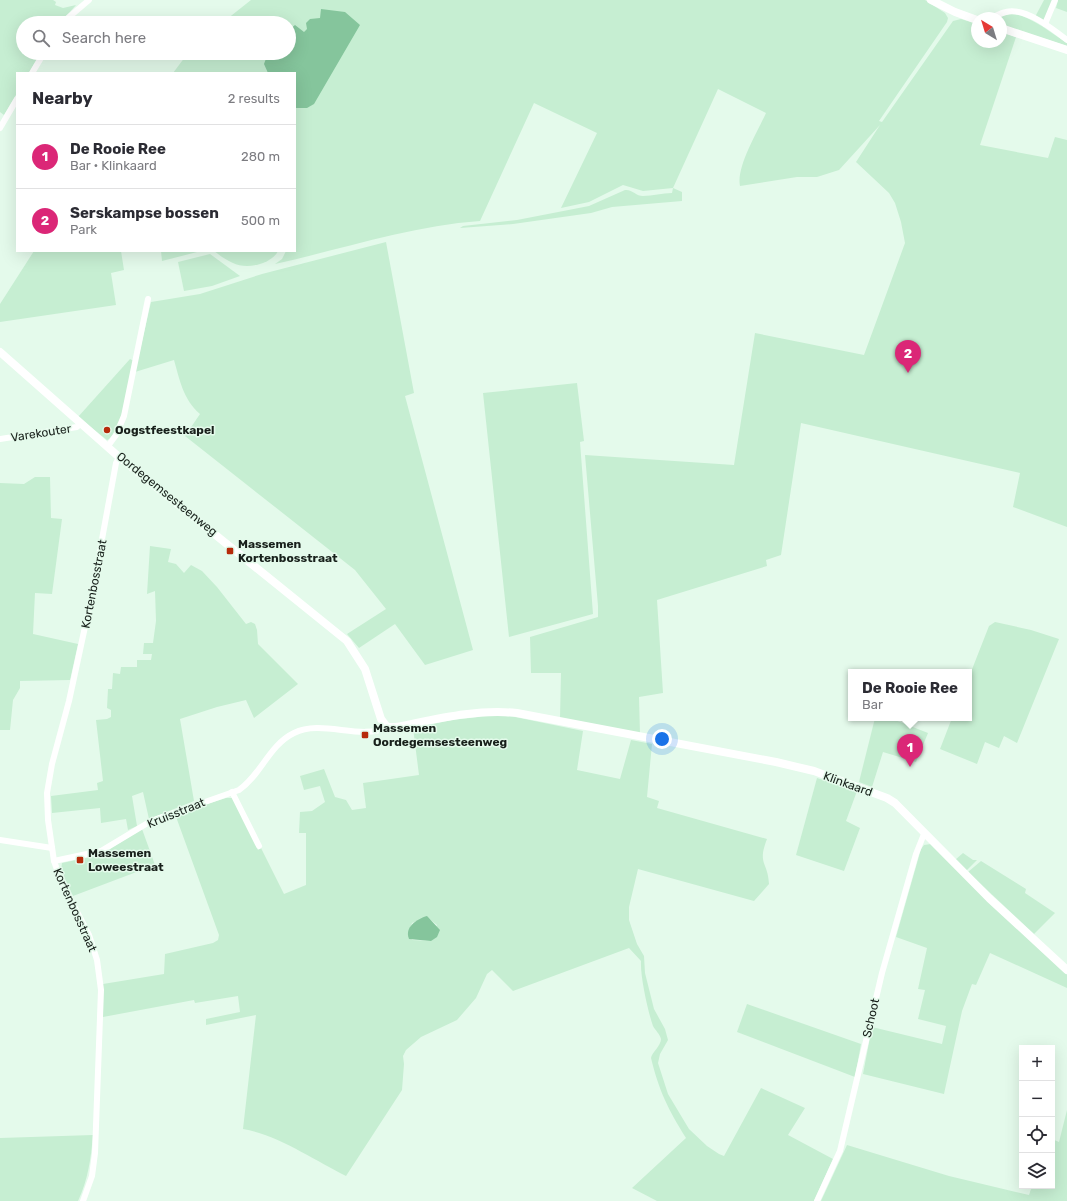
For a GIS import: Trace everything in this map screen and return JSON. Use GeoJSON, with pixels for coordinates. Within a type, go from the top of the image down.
{"type":"FeatureCollection","features":[{"type":"Feature","properties":{"kind":"street"},"geometry":{"type":"LineString","coordinates":[[70,16],[89,0]]}},
{"type":"Feature","properties":{"kind":"street"},"geometry":{"type":"LineString","coordinates":[[931,0],[971,18]]}},
{"type":"Feature","properties":{"kind":"street"},"geometry":{"type":"LineString","coordinates":[[1045,24],[1055,0]]}},
{"type":"Feature","properties":{"kind":"street"},"geometry":{"type":"LineString","coordinates":[[1004,12],[1017,12],[1045,24],[1067,40]]}},
{"type":"Feature","properties":{"kind":"street"},"geometry":{"type":"LineString","coordinates":[[1007,30],[1067,50]]}},
{"type":"Feature","properties":{"kind":"street"},"geometry":{"type":"LineString","coordinates":[[33,72],[40,60]]}},
{"type":"Feature","properties":{"kind":"street"},"geometry":{"type":"LineString","coordinates":[[0,128],[16,101]]}},
{"type":"Feature","properties":{"kind":"street"},"geometry":{"type":"LineString","coordinates":[[108,446],[116,435],[122,421],[148,299]]}},
{"type":"Feature","properties":{"kind":"street","name":"Oordegemsesteenweg"},"geometry":{"type":"LineString","coordinates":[[0,352],[119,457],[347,641],[365,669],[381,719],[387,727]]}},
{"type":"Feature","properties":{"kind":"street","name":"Varekouter"},"geometry":{"type":"LineString","coordinates":[[0,439],[77,427],[81,423]]}},
{"type":"Feature","properties":{"kind":"street","name":"Kortenbosstraat"},"geometry":{"type":"LineString","coordinates":[[83,1201],[92,1176],[95,1153],[101,990],[97,960],[89,935],[60,880],[54,861],[48,820],[47,793],[52,764],[69,701],[92,599],[116,463],[119,457]]}},
{"type":"Feature","properties":{"kind":"street","name":"Klinkaard"},"geometry":{"type":"LineString","coordinates":[[387,727],[396,727],[474,712],[494,711],[516,713],[776,762],[814,771],[887,798],[900,807],[924,834],[1067,970]]}},
{"type":"Feature","properties":{"kind":"street","name":"Kruisstraat"},"geometry":{"type":"LineString","coordinates":[[54,861],[101,851],[152,821],[232,792],[249,782],[276,748],[294,733],[306,729],[321,728],[375,731],[387,727]]}},
{"type":"Feature","properties":{"kind":"street"},"geometry":{"type":"LineString","coordinates":[[232,792],[259,846]]}},
{"type":"Feature","properties":{"kind":"street","name":"Schoot"},"geometry":{"type":"LineString","coordinates":[[817,1201],[840,1151],[882,973],[916,854],[924,834]]}},
{"type":"Feature","properties":{"kind":"street"},"geometry":{"type":"LineString","coordinates":[[0,840],[52,848]]}},
{"type":"Feature","properties":{"kind":"shaded area"},"geometry":{"type":"Polygon","coordinates":[[[0,0],[53,0],[56,2],[55,5],[63,8],[76,5],[66,16],[16,16],[16,60],[36,60],[30,72],[16,72],[16,95],[4,115],[0,112],[0,0]]]}},
{"type":"Feature","properties":{"kind":"shaded area"},"geometry":{"type":"Polygon","coordinates":[[[251,0],[925,0],[945,13],[948,18],[947,22],[879,121],[882,122],[953,21],[961,19],[971,22],[971,48],[1007,48],[1007,34],[1016,37],[980,145],[1048,158],[1055,137],[1067,140],[1067,527],[1013,507],[1020,473],[801,423],[781,555],[766,560],[767,566],[657,600],[663,693],[639,697],[640,734],[560,718],[561,673],[531,673],[530,637],[598,617],[585,455],[734,465],[755,333],[864,355],[905,243],[901,222],[895,203],[889,193],[856,162],[880,125],[839,170],[817,177],[797,177],[740,186],[741,169],[744,159],[766,113],[718,89],[673,188],[643,191],[623,185],[589,202],[561,208],[597,133],[534,103],[480,221],[402,233],[275,264],[282,259],[286,252],[296,252],[296,72],[174,72],[183,60],[296,60],[296,16],[231,16],[251,0]]]}},
{"type":"Feature","properties":{"kind":"shaded area"},"geometry":{"type":"Polygon","coordinates":[[[1044,0],[1054,0],[1047,18],[1043,20],[1035,17],[1044,0]]]}},
{"type":"Feature","properties":{"kind":"shaded area"},"geometry":{"type":"Polygon","coordinates":[[[1058,0],[1067,0],[1067,12],[1056,8],[1058,0]]]}},
{"type":"Feature","properties":{"kind":"shaded area"},"geometry":{"type":"Polygon","coordinates":[[[321,9],[345,12],[360,25],[314,104],[307,108],[296,108],[296,72],[268,72],[264,64],[265,60],[296,60],[296,26],[304,32],[307,29],[306,23],[310,19],[320,18],[321,9]]]}},
{"type":"Feature","properties":{"kind":"shaded area"},"geometry":{"type":"Polygon","coordinates":[[[1012,13],[1019,15],[1041,25],[1067,43],[1067,46],[1007,27],[1007,15],[1012,13]]]}},
{"type":"Feature","properties":{"kind":"shaded area"},"geometry":{"type":"Polygon","coordinates":[[[673,188],[682,192],[682,201],[612,207],[591,213],[513,224],[460,228],[463,226],[517,220],[589,206],[625,190],[641,196],[647,196],[672,193],[673,188]]]}},
{"type":"Feature","properties":{"kind":"shaded area"},"geometry":{"type":"Polygon","coordinates":[[[386,242],[414,393],[405,396],[473,650],[425,665],[395,624],[359,648],[347,634],[386,609],[355,570],[185,436],[200,414],[186,396],[180,382],[174,360],[135,372],[151,302],[200,294],[262,274],[386,242]]]}},
{"type":"Feature","properties":{"kind":"shaded area"},"geometry":{"type":"Polygon","coordinates":[[[33,252],[121,252],[124,270],[111,273],[116,305],[0,322],[0,304],[33,252]]]}},
{"type":"Feature","properties":{"kind":"shaded area"},"geometry":{"type":"Polygon","coordinates":[[[161,252],[197,252],[162,261],[161,252]]]}},
{"type":"Feature","properties":{"kind":"shaded area"},"geometry":{"type":"Polygon","coordinates":[[[216,252],[277,252],[274,257],[268,261],[249,266],[243,266],[226,259],[216,252]]]}},
{"type":"Feature","properties":{"kind":"shaded area"},"geometry":{"type":"Polygon","coordinates":[[[210,254],[240,276],[212,286],[184,291],[178,262],[210,254]]]}},
{"type":"Feature","properties":{"kind":"shaded area"},"geometry":{"type":"Polygon","coordinates":[[[130,359],[134,361],[121,418],[112,436],[107,440],[78,417],[130,359]]]}},
{"type":"Feature","properties":{"kind":"shaded area"},"geometry":{"type":"Polygon","coordinates":[[[577,383],[584,441],[580,442],[593,614],[509,637],[483,393],[577,383]]]}},
{"type":"Feature","properties":{"kind":"shaded area"},"geometry":{"type":"Polygon","coordinates":[[[35,477],[50,477],[51,518],[62,519],[52,594],[35,593],[33,634],[78,644],[70,680],[20,681],[20,688],[13,700],[10,730],[0,730],[0,483],[24,484],[35,477]]]}},
{"type":"Feature","properties":{"kind":"shaded area"},"geometry":{"type":"Polygon","coordinates":[[[150,546],[171,549],[168,562],[176,564],[184,573],[191,565],[202,571],[217,587],[246,624],[251,622],[255,624],[258,644],[298,684],[254,718],[246,700],[217,707],[180,719],[194,801],[149,819],[143,792],[132,796],[137,826],[128,830],[126,819],[101,823],[100,808],[52,813],[51,796],[98,790],[97,783],[103,781],[96,720],[111,717],[111,710],[107,708],[108,689],[112,689],[113,673],[120,674],[121,667],[137,667],[137,660],[151,660],[152,654],[143,654],[144,643],[153,643],[156,621],[155,591],[147,594],[150,546]]]}},
{"type":"Feature","properties":{"kind":"shaded area"},"geometry":{"type":"Polygon","coordinates":[[[995,622],[1031,630],[1059,639],[1017,743],[1004,736],[999,748],[985,742],[977,764],[940,749],[951,721],[972,721],[972,669],[989,626],[995,622]]]}},
{"type":"Feature","properties":{"kind":"shaded area"},"geometry":{"type":"Polygon","coordinates":[[[496,715],[515,717],[583,731],[577,770],[620,779],[631,740],[652,744],[647,797],[659,801],[657,808],[767,839],[764,847],[763,859],[769,884],[754,901],[638,869],[629,907],[629,920],[637,944],[644,956],[645,973],[654,1009],[665,1029],[668,1040],[660,1054],[658,1063],[668,1094],[689,1129],[707,1146],[724,1156],[761,1088],[805,1108],[788,1135],[833,1159],[814,1201],[657,1201],[632,1188],[686,1138],[665,1100],[654,1070],[651,1058],[660,1044],[661,1039],[660,1035],[653,1026],[649,1012],[643,984],[641,961],[629,948],[513,991],[492,970],[487,974],[476,998],[457,1020],[421,1037],[406,1050],[403,1056],[404,1064],[402,1090],[346,1176],[283,1142],[243,1129],[256,1015],[206,1025],[206,1019],[240,1012],[238,996],[195,1003],[194,1000],[103,1017],[103,984],[164,974],[165,954],[213,943],[218,940],[219,935],[175,814],[226,798],[233,798],[258,850],[261,848],[284,894],[306,885],[306,833],[299,833],[300,812],[312,811],[325,802],[320,786],[304,790],[300,776],[324,769],[335,797],[346,800],[352,810],[366,808],[363,783],[419,775],[413,728],[452,720],[496,715]],[[427,917],[412,923],[408,934],[412,940],[431,941],[437,925],[427,917]]]}},
{"type":"Feature","properties":{"kind":"shaded area"},"geometry":{"type":"Polygon","coordinates":[[[874,721],[898,721],[928,733],[916,762],[883,752],[872,787],[859,782],[874,721]]]}},
{"type":"Feature","properties":{"kind":"shaded area"},"geometry":{"type":"Polygon","coordinates":[[[817,778],[857,791],[846,821],[860,828],[844,871],[796,855],[817,778]]]}},
{"type":"Feature","properties":{"kind":"shaded area"},"geometry":{"type":"Polygon","coordinates":[[[142,829],[155,865],[73,896],[61,870],[62,863],[100,855],[142,829]]]}},
{"type":"Feature","properties":{"kind":"shaded area"},"geometry":{"type":"Polygon","coordinates":[[[931,844],[1067,974],[1067,988],[990,953],[976,985],[972,984],[962,1011],[944,1094],[863,1074],[872,1027],[942,1044],[946,1026],[918,1019],[925,990],[918,989],[927,948],[896,937],[921,849],[924,845],[931,844]]]}},
{"type":"Feature","properties":{"kind":"shaded area"},"geometry":{"type":"Polygon","coordinates":[[[963,853],[973,860],[977,860],[966,871],[955,860],[963,853]]]}},
{"type":"Feature","properties":{"kind":"shaded area"},"geometry":{"type":"Polygon","coordinates":[[[981,861],[1026,889],[1025,893],[1055,913],[1034,934],[968,872],[981,861]]]}},
{"type":"Feature","properties":{"kind":"shaded area"},"geometry":{"type":"Polygon","coordinates":[[[427,916],[440,930],[437,937],[431,941],[409,939],[408,931],[412,924],[427,916]]]}},
{"type":"Feature","properties":{"kind":"shaded area"},"geometry":{"type":"Polygon","coordinates":[[[747,1004],[861,1044],[855,1077],[737,1032],[747,1004]]]}},
{"type":"Feature","properties":{"kind":"shaded area"},"geometry":{"type":"Polygon","coordinates":[[[1067,1110],[1067,1201],[821,1201],[847,1145],[949,1176],[1029,1195],[1031,1189],[1055,1189],[1055,1140],[1059,1142],[1067,1110]]]}},
{"type":"Feature","properties":{"kind":"shaded area"},"geometry":{"type":"Polygon","coordinates":[[[93,1135],[88,1169],[78,1201],[0,1201],[0,1138],[93,1135]]]}},
{"type":"Feature","properties":{"kind":"place","name":"Serskampse bossen"},"geometry":{"type":"Point","coordinates":[908,373]}},
{"type":"Feature","properties":{"kind":"place","name":"Oogstfeestkapel"},"geometry":{"type":"Point","coordinates":[107,430]}},
{"type":"Feature","properties":{"kind":"place","name":"Massemen Kortenbosstraat"},"geometry":{"type":"Point","coordinates":[230,551]}},
{"type":"Feature","properties":{"kind":"place","name":"Massemen Oordegemsesteenweg"},"geometry":{"type":"Point","coordinates":[365,735]}},
{"type":"Feature","properties":{"kind":"place","name":"De Rooie Ree"},"geometry":{"type":"Point","coordinates":[910,767]}},
{"type":"Feature","properties":{"kind":"place","name":"Massemen Loweestraat"},"geometry":{"type":"Point","coordinates":[80,860]}}]}
